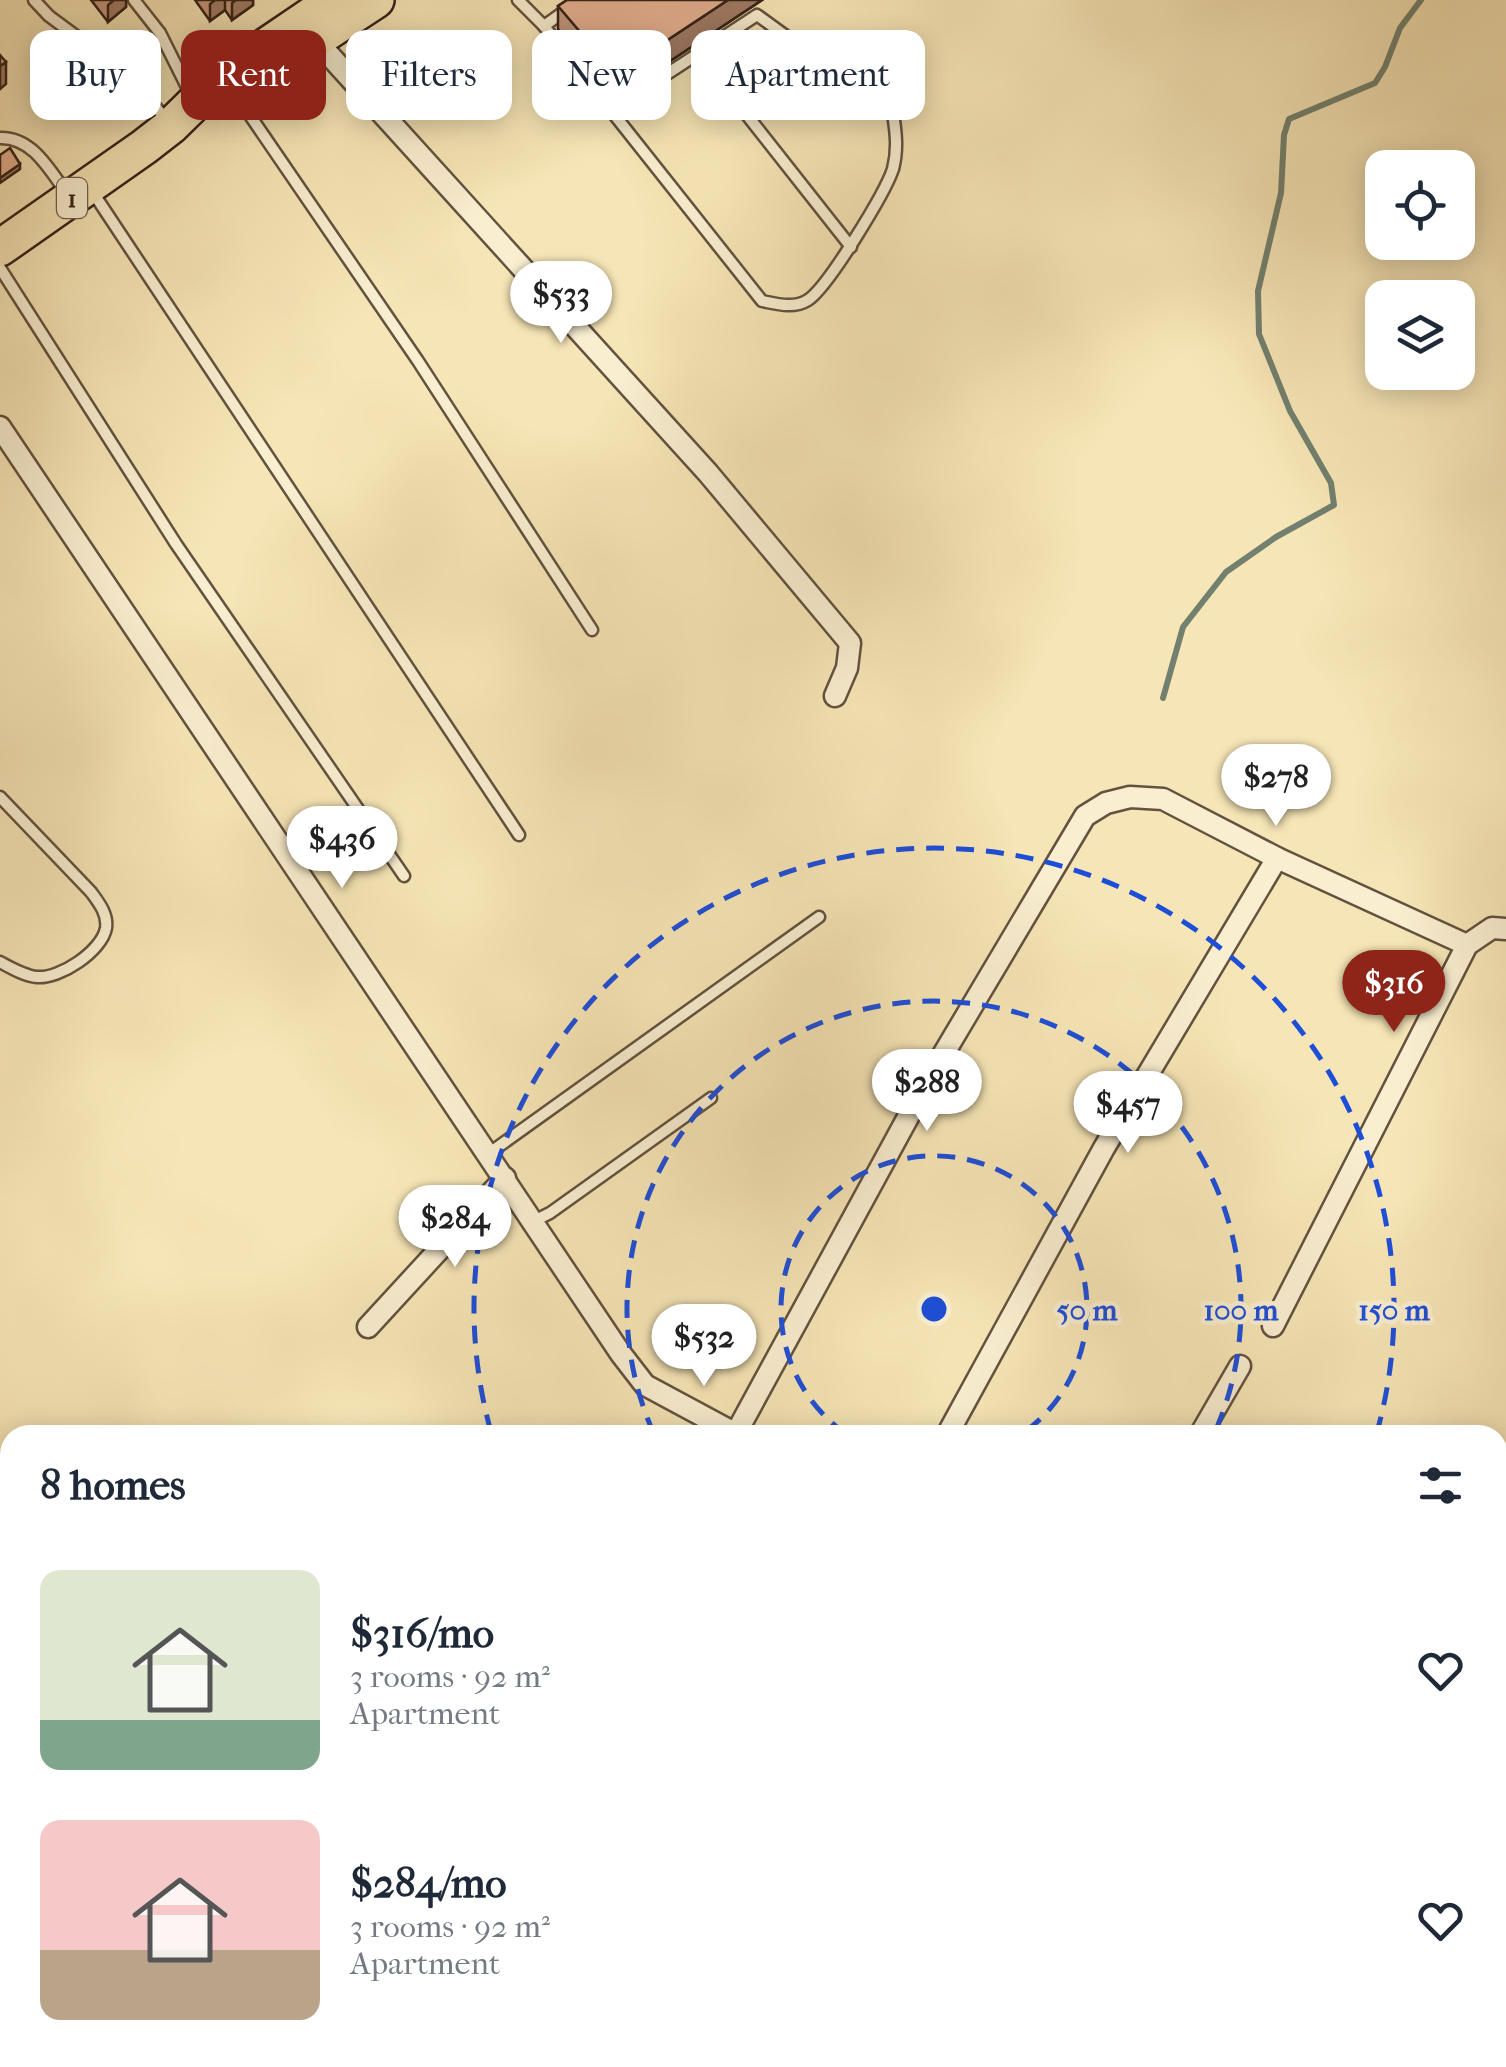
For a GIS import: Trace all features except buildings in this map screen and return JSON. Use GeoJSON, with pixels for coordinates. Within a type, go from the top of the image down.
{"type":"FeatureCollection","features":[{"type":"Feature","properties":{"kind":"highway","name":"1"},"geometry":{"type":"LineString","coordinates":[[309,30],[334,0]]}},
{"type":"Feature","properties":{"kind":"highway","name":"1"},"geometry":{"type":"LineString","coordinates":[[310,30],[376,0]]}},
{"type":"Feature","properties":{"kind":"highway","name":"1"},"geometry":{"type":"LineString","coordinates":[[1,250],[181,116]]}},
{"type":"Feature","properties":{"kind":"street"},"geometry":{"type":"LineString","coordinates":[[326,50],[708,473],[850,643],[847,668],[835,696]]}},
{"type":"Feature","properties":{"kind":"street"},"geometry":{"type":"LineString","coordinates":[[0,427],[621,1354],[645,1384],[718,1425]]}},
{"type":"Feature","properties":{"kind":"street"},"geometry":{"type":"LineString","coordinates":[[741,1425],[931,1075],[1085,816],[1130,797],[1163,799],[1277,858],[1468,945]]}},
{"type":"Feature","properties":{"kind":"street"},"geometry":{"type":"LineString","coordinates":[[952,1425],[1104,1148],[1277,858]]}},
{"type":"Feature","properties":{"kind":"street"},"geometry":{"type":"LineString","coordinates":[[1273,1326],[1468,945],[1492,928],[1506,930]]}},
{"type":"Feature","properties":{"kind":"street"},"geometry":{"type":"LineString","coordinates":[[368,1327],[505,1178]]}},
{"type":"Feature","properties":{"kind":"street"},"geometry":{"type":"LineString","coordinates":[[1206,1425],[1240,1366]]}},
{"type":"Feature","properties":{"kind":"lane"},"geometry":{"type":"LineString","coordinates":[[34,0],[48,16],[181,113]]}},
{"type":"Feature","properties":{"kind":"lane"},"geometry":{"type":"LineString","coordinates":[[134,0],[160,33],[181,107]]}},
{"type":"Feature","properties":{"kind":"lane"},"geometry":{"type":"LineString","coordinates":[[518,0],[547,30]]}},
{"type":"Feature","properties":{"kind":"lane"},"geometry":{"type":"LineString","coordinates":[[544,26],[580,0]]}},
{"type":"Feature","properties":{"kind":"lane"},"geometry":{"type":"LineString","coordinates":[[734,30],[757,15],[778,30]]}},
{"type":"Feature","properties":{"kind":"lane"},"geometry":{"type":"LineString","coordinates":[[253,120],[418,361],[592,630]]}},
{"type":"Feature","properties":{"kind":"lane"},"geometry":{"type":"LineString","coordinates":[[620,120],[762,301],[787,306],[809,300],[851,247],[892,170],[897,140],[894,120]]}},
{"type":"Feature","properties":{"kind":"lane"},"geometry":{"type":"LineString","coordinates":[[751,120],[851,247]]}},
{"type":"Feature","properties":{"kind":"lane"},"geometry":{"type":"LineString","coordinates":[[0,138],[16,138],[34,150],[79,192],[520,834]]}},
{"type":"Feature","properties":{"kind":"lane"},"geometry":{"type":"LineString","coordinates":[[1,250],[176,544],[404,876]]}},
{"type":"Feature","properties":{"kind":"lane"},"geometry":{"type":"LineString","coordinates":[[0,798],[91,892],[103,907],[107,925],[92,949],[58,975],[36,977],[0,962]]}},
{"type":"Feature","properties":{"kind":"lane"},"geometry":{"type":"LineString","coordinates":[[488,1154],[820,917]]}},
{"type":"Feature","properties":{"kind":"lane"},"geometry":{"type":"LineString","coordinates":[[534,1221],[711,1098]]}},
{"type":"Feature","properties":{"kind":"waterway"},"geometry":{"type":"LineString","coordinates":[[1163,698],[1183,627],[1226,572],[1276,537],[1334,505],[1331,483],[1290,411],[1259,334],[1258,291],[1281,193],[1284,135],[1289,119],[1375,83],[1400,28],[1421,0]]}}]}
